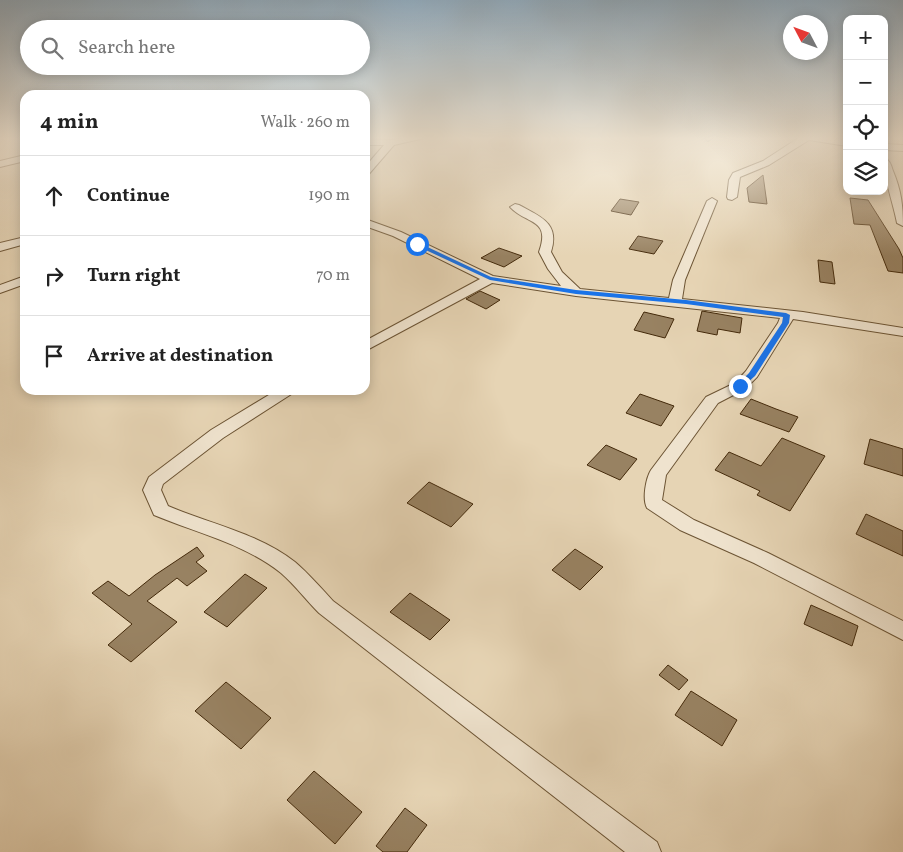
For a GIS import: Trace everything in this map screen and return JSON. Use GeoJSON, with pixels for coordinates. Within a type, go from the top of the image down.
{"type":"FeatureCollection","features":[{"type":"Feature","properties":{"kind":"street"},"geometry":{"type":"LineString","coordinates":[[732,197],[735,177]]}},
{"type":"Feature","properties":{"kind":"street"},"geometry":{"type":"LineString","coordinates":[[891,177],[895,187],[903,223]]}},
{"type":"Feature","properties":{"kind":"street"},"geometry":{"type":"LineString","coordinates":[[675,302],[678,280],[712,201]]}},
{"type":"Feature","properties":{"kind":"street"},"geometry":{"type":"LineString","coordinates":[[515,207],[537,219],[548,230],[549,240],[545,252],[550,265],[558,277],[576,292]]}},
{"type":"Feature","properties":{"kind":"street"},"geometry":{"type":"LineString","coordinates":[[370,224],[397,234],[490,278],[576,292],[803,316],[903,332]]}},
{"type":"Feature","properties":{"kind":"street"},"geometry":{"type":"LineString","coordinates":[[0,247],[20,241]]}},
{"type":"Feature","properties":{"kind":"street"},"geometry":{"type":"LineString","coordinates":[[370,344],[490,278]]}},
{"type":"Feature","properties":{"kind":"street"},"geometry":{"type":"LineString","coordinates":[[0,288],[20,282]]}},
{"type":"Feature","properties":{"kind":"street"},"geometry":{"type":"LineString","coordinates":[[786,315],[785,323],[752,374],[740,386],[712,400],[657,474],[653,503],[687,525],[760,558],[903,631]]}},
{"type":"Feature","properties":{"kind":"street"},"geometry":{"type":"LineString","coordinates":[[280,395],[217,434],[155,481],[152,490],[161,510],[253,545],[284,564],[326,607],[647,852]]}},
{"type":"Feature","properties":{"kind":"building"},"geometry":{"type":"Polygon","coordinates":[[[763,177],[767,204],[749,202],[747,188],[763,177]]]}},
{"type":"Feature","properties":{"kind":"building"},"geometry":{"type":"Polygon","coordinates":[[[850,198],[868,200],[899,249],[903,258],[903,273],[888,271],[870,225],[854,224],[850,198]]]}},
{"type":"Feature","properties":{"kind":"building"},"geometry":{"type":"Polygon","coordinates":[[[620,199],[639,202],[631,215],[611,211],[620,199]]]}},
{"type":"Feature","properties":{"kind":"building"},"geometry":{"type":"Polygon","coordinates":[[[638,236],[663,241],[654,254],[629,249],[638,236]]]}},
{"type":"Feature","properties":{"kind":"building"},"geometry":{"type":"Polygon","coordinates":[[[499,248],[522,256],[504,267],[481,258],[499,248]]]}},
{"type":"Feature","properties":{"kind":"building"},"geometry":{"type":"Polygon","coordinates":[[[818,260],[832,262],[835,284],[820,282],[818,260]]]}},
{"type":"Feature","properties":{"kind":"building"},"geometry":{"type":"Polygon","coordinates":[[[480,291],[500,300],[486,309],[466,299],[480,291]]]}},
{"type":"Feature","properties":{"kind":"building"},"geometry":{"type":"Polygon","coordinates":[[[702,311],[742,318],[740,333],[718,329],[717,335],[697,331],[702,311]]]}},
{"type":"Feature","properties":{"kind":"building"},"geometry":{"type":"Polygon","coordinates":[[[644,312],[674,319],[665,338],[634,330],[644,312]]]}},
{"type":"Feature","properties":{"kind":"building"},"geometry":{"type":"Polygon","coordinates":[[[640,394],[674,406],[661,426],[626,413],[640,394]]]}},
{"type":"Feature","properties":{"kind":"building"},"geometry":{"type":"Polygon","coordinates":[[[751,399],[798,417],[789,432],[740,414],[751,399]]]}},
{"type":"Feature","properties":{"kind":"building"},"geometry":{"type":"Polygon","coordinates":[[[782,438],[825,456],[790,511],[757,495],[760,491],[715,470],[729,452],[761,466],[782,438]]]}},
{"type":"Feature","properties":{"kind":"building"},"geometry":{"type":"Polygon","coordinates":[[[870,439],[903,449],[903,476],[864,464],[870,439]]]}},
{"type":"Feature","properties":{"kind":"building"},"geometry":{"type":"Polygon","coordinates":[[[606,445],[637,459],[620,480],[587,465],[606,445]]]}},
{"type":"Feature","properties":{"kind":"building"},"geometry":{"type":"Polygon","coordinates":[[[429,482],[473,504],[451,527],[407,503],[429,482]]]}},
{"type":"Feature","properties":{"kind":"building"},"geometry":{"type":"Polygon","coordinates":[[[866,514],[903,531],[903,556],[856,534],[866,514]]]}},
{"type":"Feature","properties":{"kind":"building"},"geometry":{"type":"Polygon","coordinates":[[[197,547],[204,556],[196,562],[207,571],[187,586],[177,578],[147,601],[177,622],[131,662],[108,645],[132,624],[92,593],[108,581],[129,596],[155,575],[197,547]]]}},
{"type":"Feature","properties":{"kind":"building"},"geometry":{"type":"Polygon","coordinates":[[[575,549],[603,567],[580,590],[552,570],[575,549]]]}},
{"type":"Feature","properties":{"kind":"building"},"geometry":{"type":"Polygon","coordinates":[[[245,574],[267,588],[227,627],[204,612],[245,574]]]}},
{"type":"Feature","properties":{"kind":"building"},"geometry":{"type":"Polygon","coordinates":[[[410,593],[450,620],[430,640],[390,612],[410,593]]]}},
{"type":"Feature","properties":{"kind":"building"},"geometry":{"type":"Polygon","coordinates":[[[811,605],[858,626],[852,646],[804,624],[811,605]]]}},
{"type":"Feature","properties":{"kind":"building"},"geometry":{"type":"Polygon","coordinates":[[[668,665],[688,680],[679,690],[659,675],[668,665]]]}},
{"type":"Feature","properties":{"kind":"building"},"geometry":{"type":"Polygon","coordinates":[[[226,682],[271,718],[241,749],[195,711],[226,682]]]}},
{"type":"Feature","properties":{"kind":"building"},"geometry":{"type":"Polygon","coordinates":[[[691,691],[737,720],[722,746],[675,715],[691,691]]]}},
{"type":"Feature","properties":{"kind":"building"},"geometry":{"type":"Polygon","coordinates":[[[314,771],[362,812],[335,844],[287,800],[314,771]]]}},
{"type":"Feature","properties":{"kind":"building"},"geometry":{"type":"Polygon","coordinates":[[[405,808],[427,825],[407,852],[383,852],[376,846],[405,808]]]}},
{"type":"Feature","properties":{"kind":"route"},"geometry":{"type":"LineString","coordinates":[[417,244],[490,278],[528,286],[659,301],[686,302],[786,315],[785,323],[752,374],[740,386]]}}]}
